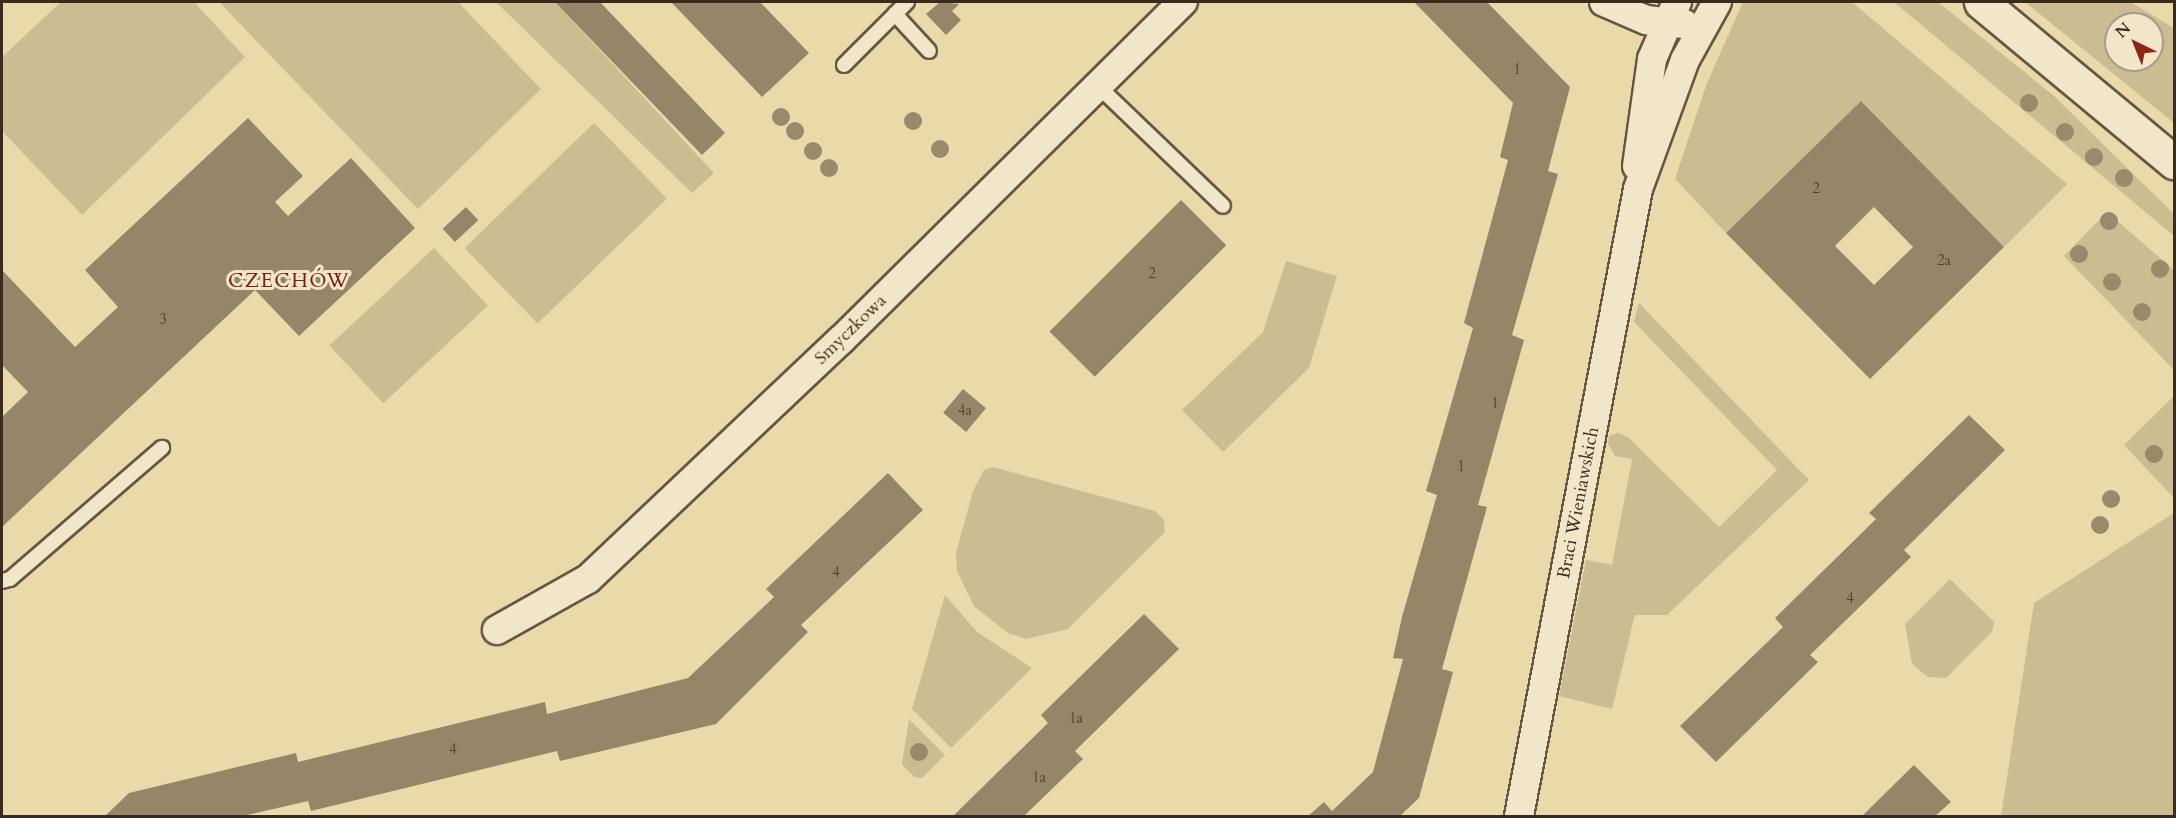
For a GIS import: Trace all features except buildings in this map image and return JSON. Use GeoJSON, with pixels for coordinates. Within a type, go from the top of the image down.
{"type":"FeatureCollection","features":[{"type":"Feature","properties":{"kind":"street","name":"Smyczkowa"},"geometry":{"type":"LineString","coordinates":[[497,630],[588,579],[841,340],[1183,2]]}},
{"type":"Feature","properties":{"kind":"street"},"geometry":{"type":"LineString","coordinates":[[1604,2],[1671,13],[1704,8]]}},
{"type":"Feature","properties":{"kind":"street"},"geometry":{"type":"LineString","coordinates":[[1981,2],[2175,162]]}},
{"type":"Feature","properties":{"kind":"street","name":"Braci Wieniawskich"},"geometry":{"type":"LineString","coordinates":[[1519,816],[1638,189],[1704,8]]}},
{"type":"Feature","properties":{"kind":"street","name":"Braci Wieniawskich"},"geometry":{"type":"LineString","coordinates":[[1638,189],[1636,147],[1645,88],[1671,13]]}},
{"type":"Feature","properties":{"kind":"lane"},"geometry":{"type":"LineString","coordinates":[[844,65],[908,2]]}},
{"type":"Feature","properties":{"kind":"lane"},"geometry":{"type":"LineString","coordinates":[[895,14],[929,51]]}},
{"type":"Feature","properties":{"kind":"lane"},"geometry":{"type":"LineString","coordinates":[[1098,86],[1222,206]]}},
{"type":"Feature","properties":{"kind":"lane"},"geometry":{"type":"LineString","coordinates":[[2,581],[10,579],[162,448]]}},
{"type":"Feature","properties":{"kind":"shaded area"},"geometry":{"type":"Polygon","coordinates":[[[61,2],[194,2],[245,57],[82,215],[2,131],[2,57],[61,2]]]}},
{"type":"Feature","properties":{"kind":"shaded area"},"geometry":{"type":"Polygon","coordinates":[[[219,2],[458,2],[541,89],[418,209],[219,2]]]}},
{"type":"Feature","properties":{"kind":"shaded area"},"geometry":{"type":"Polygon","coordinates":[[[496,2],[555,2],[714,173],[692,193],[496,2]]]}},
{"type":"Feature","properties":{"kind":"shaded area"},"geometry":{"type":"Polygon","coordinates":[[[1743,2],[1852,2],[2067,184],[2004,247],[1861,101],[1726,233],[1675,179],[1707,83],[1743,2]]]}},
{"type":"Feature","properties":{"kind":"shaded area"},"geometry":{"type":"Polygon","coordinates":[[[1894,2],[1938,2],[2054,96],[2174,214],[2174,236],[1894,2]]]}},
{"type":"Feature","properties":{"kind":"shaded area"},"geometry":{"type":"Polygon","coordinates":[[[2025,2],[2130,2],[2147,12],[2104,12],[2104,66],[2025,2]]]}},
{"type":"Feature","properties":{"kind":"shaded area"},"geometry":{"type":"Polygon","coordinates":[[[2164,22],[2174,28],[2174,123],[2111,72],[2164,72],[2164,22]]]}},
{"type":"Feature","properties":{"kind":"shaded area"},"geometry":{"type":"Polygon","coordinates":[[[594,123],[667,199],[537,324],[465,248],[594,123]]]}},
{"type":"Feature","properties":{"kind":"shaded area"},"geometry":{"type":"Polygon","coordinates":[[[2107,212],[2174,270],[2174,370],[2064,256],[2107,212]]]}},
{"type":"Feature","properties":{"kind":"shaded area"},"geometry":{"type":"Polygon","coordinates":[[[434,248],[488,306],[383,403],[329,346],[434,248]]]}},
{"type":"Feature","properties":{"kind":"shaded area"},"geometry":{"type":"Polygon","coordinates":[[[1286,261],[1337,276],[1309,368],[1223,452],[1182,410],[1263,332],[1286,261]]]}},
{"type":"Feature","properties":{"kind":"shaded area"},"geometry":{"type":"Polygon","coordinates":[[[1639,303],[1809,480],[1667,615],[1635,615],[1612,709],[1559,696],[1586,560],[1612,565],[1632,459],[1615,456],[1608,444],[1609,436],[1618,433],[1628,437],[1719,527],[1777,470],[1634,322],[1639,303]]]}},
{"type":"Feature","properties":{"kind":"shaded area"},"geometry":{"type":"Polygon","coordinates":[[[2174,396],[2174,498],[2124,445],[2174,396]]]}},
{"type":"Feature","properties":{"kind":"shaded area"},"geometry":{"type":"Polygon","coordinates":[[[993,467],[1155,511],[1164,520],[1165,532],[1068,629],[1026,639],[1008,633],[974,606],[957,571],[956,553],[973,491],[984,470],[993,467]]]}},
{"type":"Feature","properties":{"kind":"shaded area"},"geometry":{"type":"Polygon","coordinates":[[[2174,513],[2174,816],[2001,816],[2034,603],[2174,513]]]}},
{"type":"Feature","properties":{"kind":"shaded area"},"geometry":{"type":"Polygon","coordinates":[[[1950,579],[1994,622],[1992,632],[1946,678],[1928,677],[1912,664],[1905,624],[1950,579]]]}},
{"type":"Feature","properties":{"kind":"shaded area"},"geometry":{"type":"Polygon","coordinates":[[[945,595],[977,632],[1032,668],[951,748],[912,709],[945,595]]]}},
{"type":"Feature","properties":{"kind":"shaded area"},"geometry":{"type":"Polygon","coordinates":[[[909,719],[945,755],[922,778],[914,777],[902,764],[909,719]]]}},
{"type":"Feature","properties":{"kind":"district","name":"CZECHÓW"},"geometry":{"type":"Point","coordinates":[289,280]}}]}
